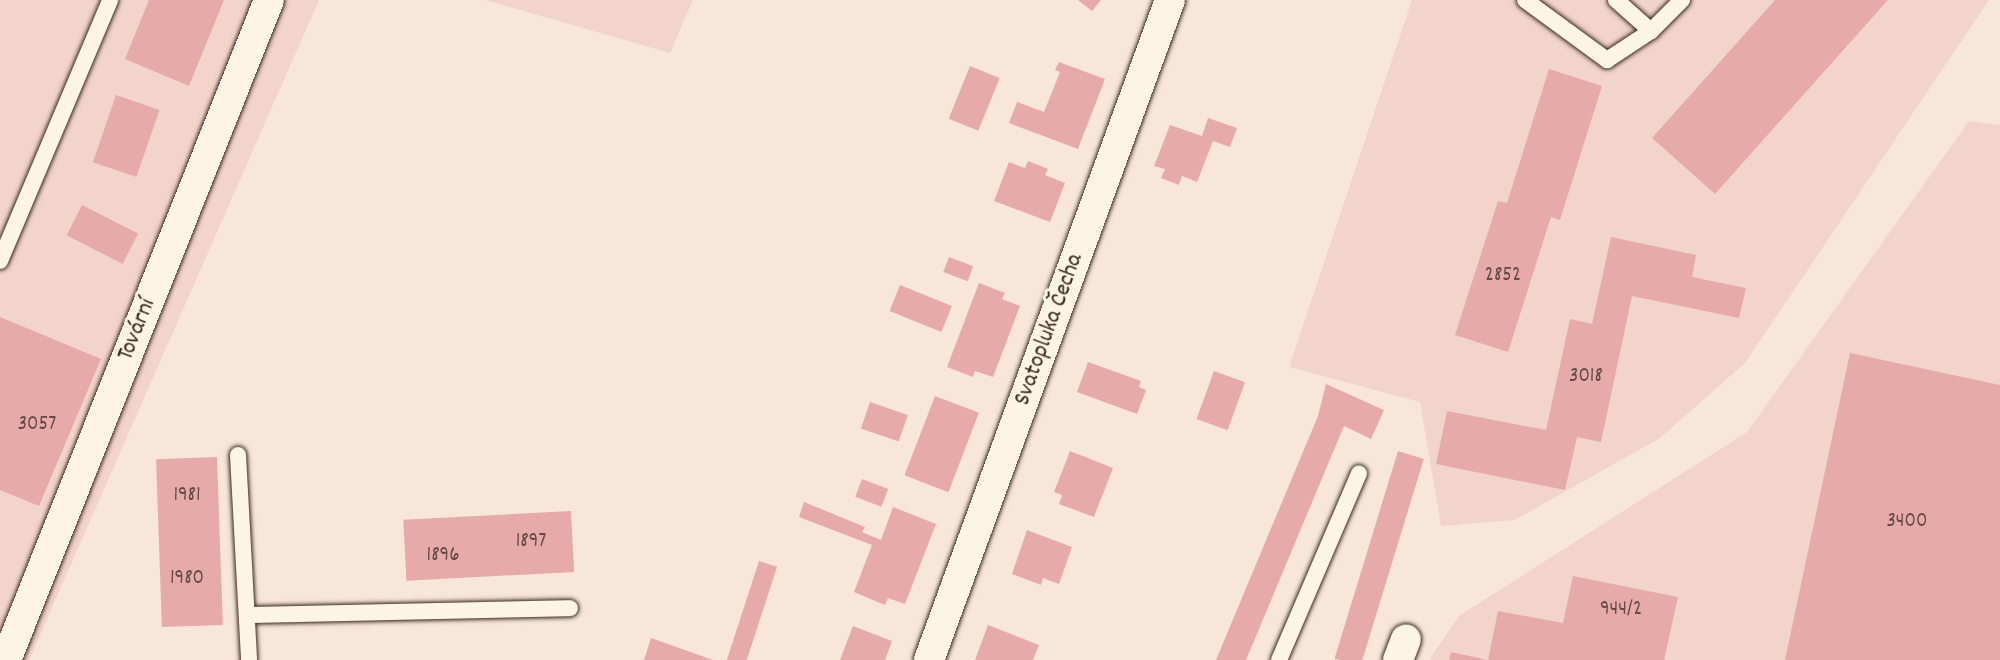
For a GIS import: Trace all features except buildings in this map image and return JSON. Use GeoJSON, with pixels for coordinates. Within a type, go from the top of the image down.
{"type":"FeatureCollection","features":[{"type":"Feature","properties":{"kind":"street","name":"Tovární"},"geometry":{"type":"LineString","coordinates":[[6,660],[269,0]]}},
{"type":"Feature","properties":{"kind":"street","name":"Svatopluka Čecha"},"geometry":{"type":"LineString","coordinates":[[929,660],[1170,0]]}},
{"type":"Feature","properties":{"kind":"lane"},"geometry":{"type":"LineString","coordinates":[[0,261],[110,0]]}},
{"type":"Feature","properties":{"kind":"lane"},"geometry":{"type":"LineString","coordinates":[[1525,0],[1607,60],[1651,31],[1682,0]]}},
{"type":"Feature","properties":{"kind":"lane"},"geometry":{"type":"LineString","coordinates":[[1616,0],[1651,31]]}},
{"type":"Feature","properties":{"kind":"lane"},"geometry":{"type":"LineString","coordinates":[[239,455],[249,660]]}},
{"type":"Feature","properties":{"kind":"lane"},"geometry":{"type":"LineString","coordinates":[[1279,660],[1359,473]]}},
{"type":"Feature","properties":{"kind":"lane"},"geometry":{"type":"LineString","coordinates":[[248,615],[570,608]]}},
{"type":"Feature","properties":{"kind":"shaded area"},"geometry":{"type":"Polygon","coordinates":[[[0,0],[319,0],[29,660],[0,660],[0,0]]]}},
{"type":"Feature","properties":{"kind":"shaded area"},"geometry":{"type":"Polygon","coordinates":[[[485,0],[693,0],[670,53],[485,0]]]}},
{"type":"Feature","properties":{"kind":"shaded area"},"geometry":{"type":"Polygon","coordinates":[[[1412,0],[1989,0],[1745,363],[1660,438],[1515,520],[1441,526],[1420,402],[1289,367],[1412,0]]]}},
{"type":"Feature","properties":{"kind":"shaded area"},"geometry":{"type":"Polygon","coordinates":[[[1969,121],[2000,125],[2000,660],[1429,660],[1459,616],[1747,432],[1969,121]]]}}]}
